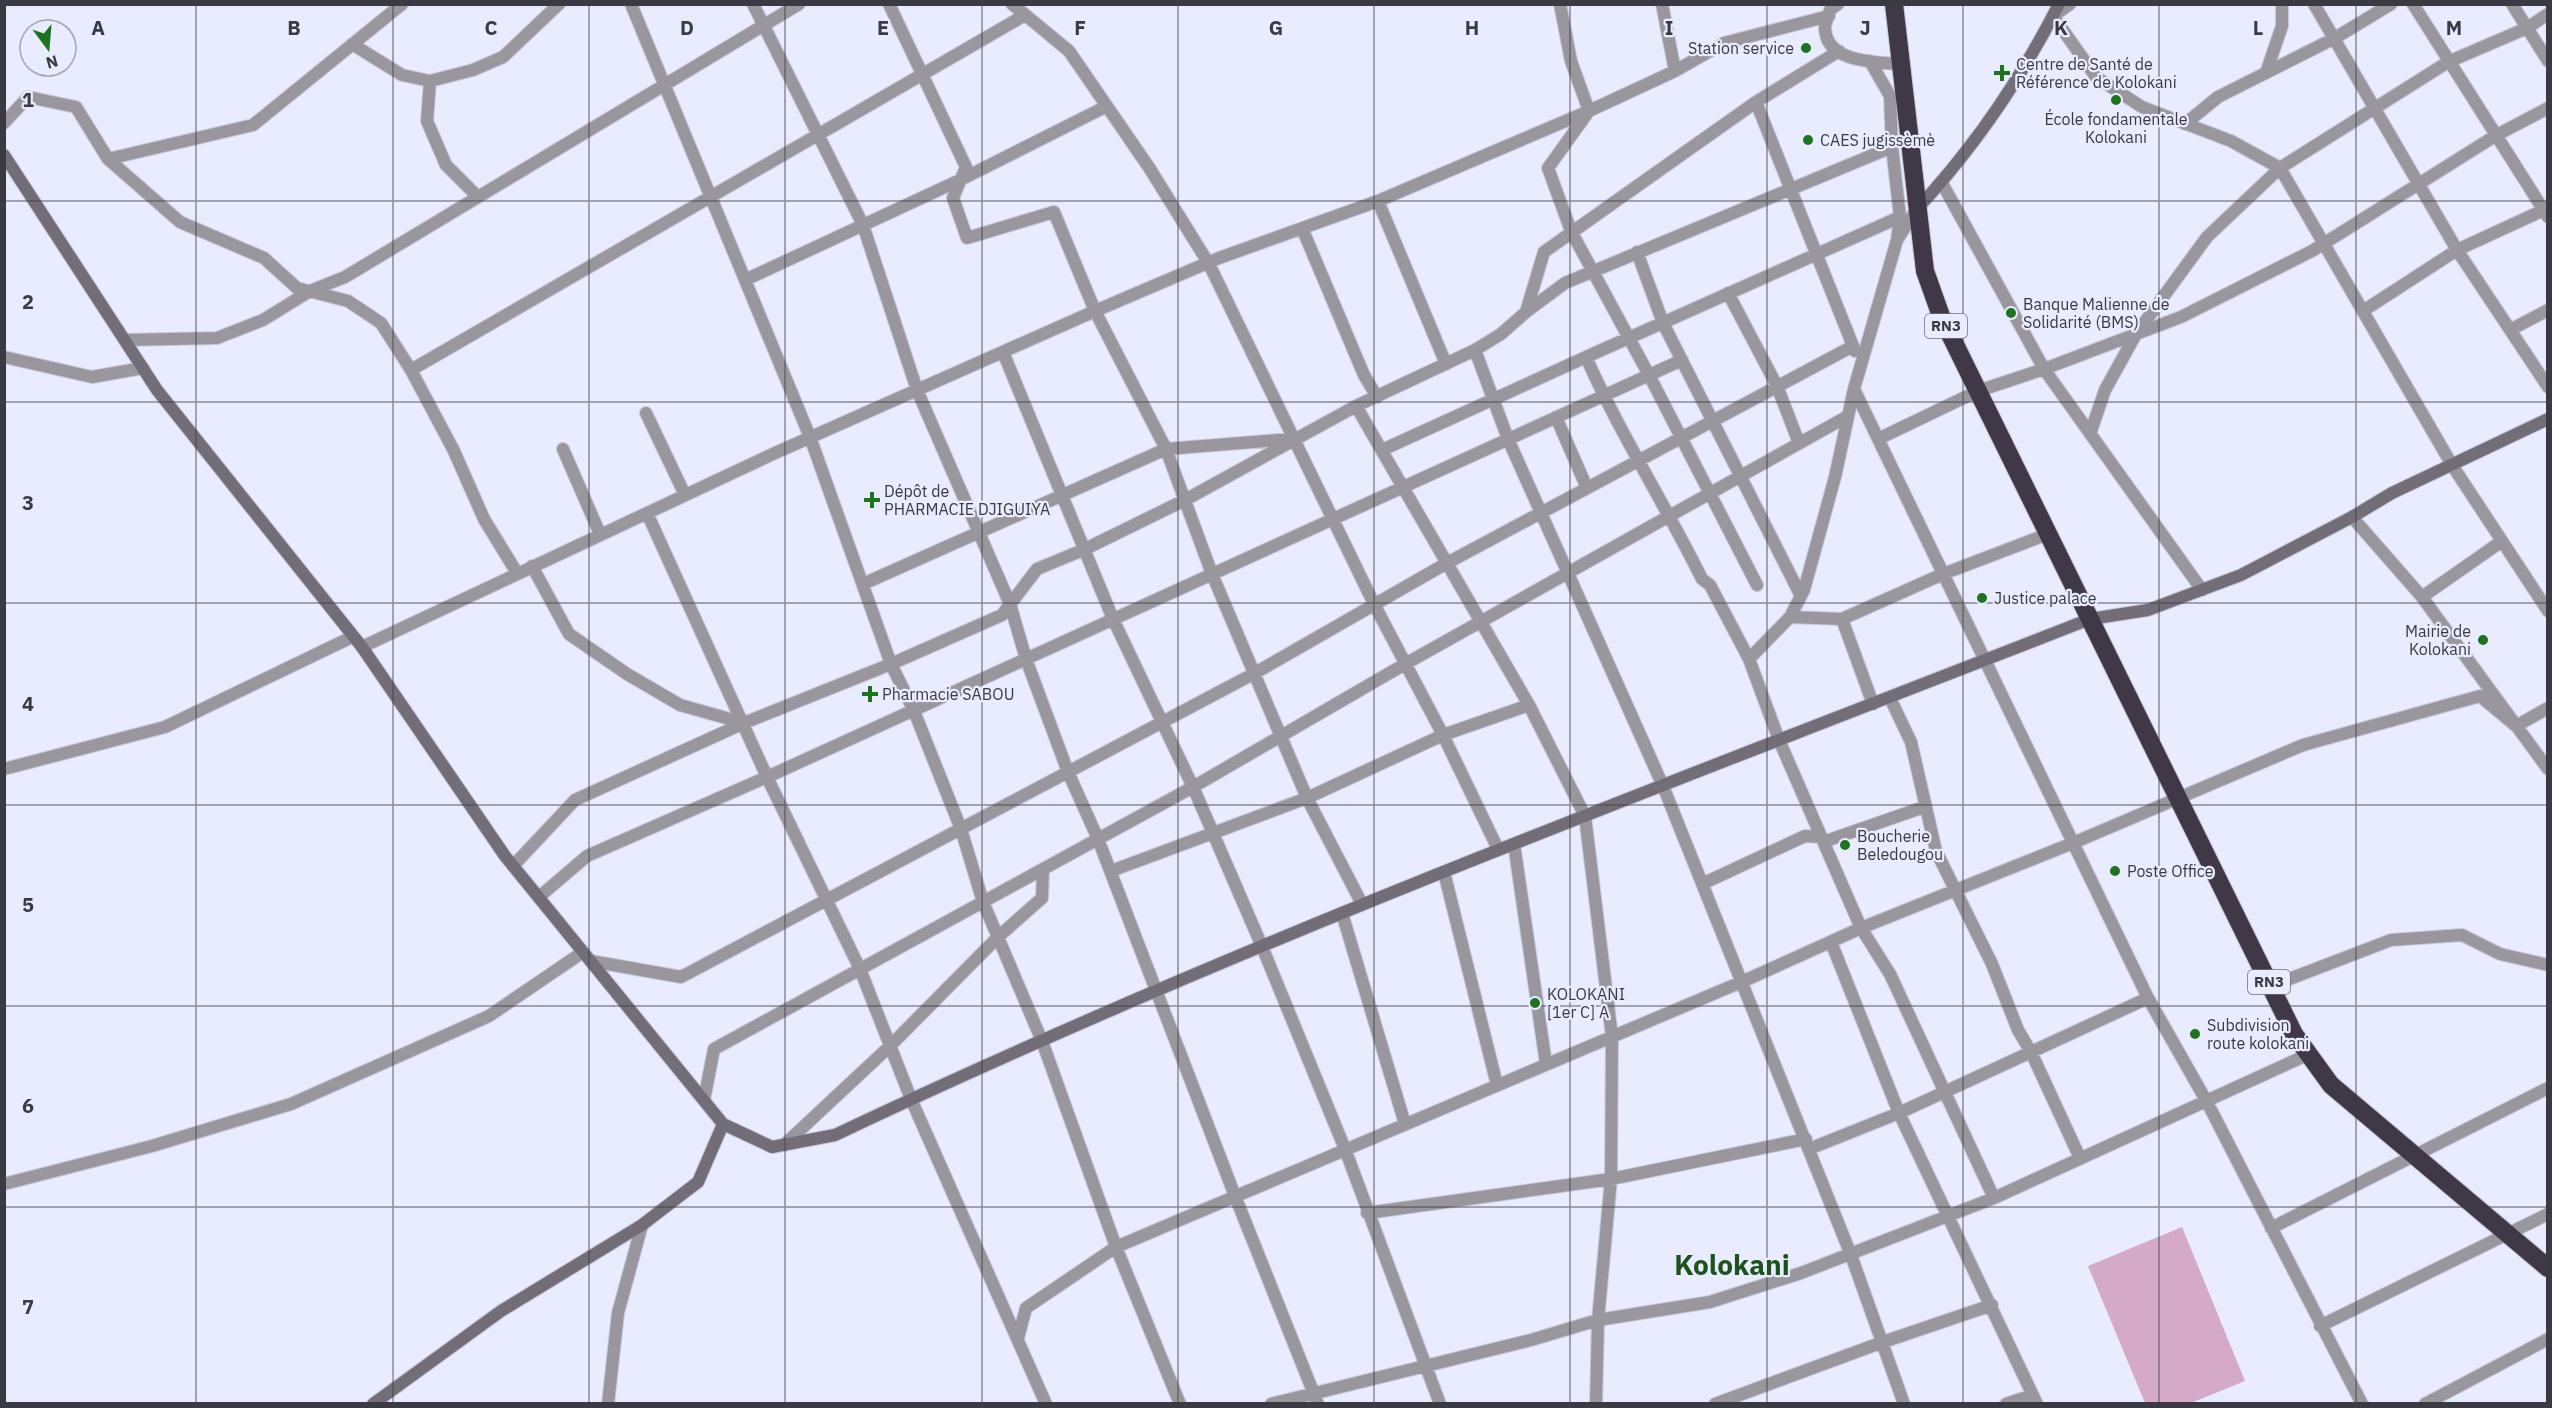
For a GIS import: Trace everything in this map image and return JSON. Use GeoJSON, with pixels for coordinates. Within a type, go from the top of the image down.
{"type":"FeatureCollection","features":[{"type":"Feature","properties":{"kind":"highway","name":"RN3"},"geometry":{"type":"LineString","coordinates":[[1894,4],[1900,64],[1908,214],[1941,316],[2295,1034],[2331,1085],[2547,1268]]}},
{"type":"Feature","properties":{"kind":"street"},"geometry":{"type":"LineString","coordinates":[[108,159],[253,124],[402,4]]}},
{"type":"Feature","properties":{"kind":"street"},"geometry":{"type":"LineString","coordinates":[[352,44],[402,75],[430,81],[473,70],[503,57],[559,4]]}},
{"type":"Feature","properties":{"kind":"street"},"geometry":{"type":"LineString","coordinates":[[631,4],[810,438],[891,664],[914,711],[961,829],[983,902],[1042,1041],[1116,1247],[1180,1404]]}},
{"type":"Feature","properties":{"kind":"street"},"geometry":{"type":"LineString","coordinates":[[753,4],[863,225],[917,390],[1010,604],[1026,659],[1068,772],[1111,871],[1235,1196],[1316,1398]]}},
{"type":"Feature","properties":{"kind":"street"},"geometry":{"type":"LineString","coordinates":[[125,340],[217,338],[263,320],[310,291],[345,277],[799,4]]}},
{"type":"Feature","properties":{"kind":"street"},"geometry":{"type":"LineString","coordinates":[[889,4],[966,167],[953,198],[967,238],[1054,212],[1095,310],[1166,449],[1212,574],[1307,798],[1362,904]]}},
{"type":"Feature","properties":{"kind":"street"},"geometry":{"type":"LineString","coordinates":[[1012,4],[1069,51],[1150,169],[1209,264],[1296,438],[1374,604],[1443,735],[1498,849]]}},
{"type":"Feature","properties":{"kind":"street"},"geometry":{"type":"LineString","coordinates":[[1560,4],[1570,61],[1589,111]]}},
{"type":"Feature","properties":{"kind":"street"},"geometry":{"type":"LineString","coordinates":[[1662,4],[1675,71]]}},
{"type":"Feature","properties":{"kind":"street"},"geometry":{"type":"LineString","coordinates":[[1838,4],[1830,10],[1825,29],[1833,47],[1850,58],[1900,64]]}},
{"type":"Feature","properties":{"kind":"street"},"geometry":{"type":"LineString","coordinates":[[1382,450],[1816,253],[1908,214],[1942,183],[2010,90],[2058,4]]}},
{"type":"Feature","properties":{"kind":"street"},"geometry":{"type":"LineString","coordinates":[[2053,16],[2070,4]]}},
{"type":"Feature","properties":{"kind":"street"},"geometry":{"type":"LineString","coordinates":[[2266,73],[2282,26],[2282,4]]}},
{"type":"Feature","properties":{"kind":"street"},"geometry":{"type":"LineString","coordinates":[[2314,4],[2457,250],[2547,387]]}},
{"type":"Feature","properties":{"kind":"street"},"geometry":{"type":"LineString","coordinates":[[2185,124],[2218,97],[2335,38],[2391,4]]}},
{"type":"Feature","properties":{"kind":"street"},"geometry":{"type":"LineString","coordinates":[[2362,311],[2457,250],[2546,212],[2495,136],[2413,4]]}},
{"type":"Feature","properties":{"kind":"street"},"geometry":{"type":"LineString","coordinates":[[2512,4],[2547,61]]}},
{"type":"Feature","properties":{"kind":"street"},"geometry":{"type":"LineString","coordinates":[[2090,434],[2104,390],[2136,334],[2207,237],[2280,168],[2448,62],[2527,28],[2547,14]]}},
{"type":"Feature","properties":{"kind":"street"},"geometry":{"type":"LineString","coordinates":[[411,370],[1025,15]]}},
{"type":"Feature","properties":{"kind":"street"},"geometry":{"type":"LineString","coordinates":[[362,647],[600,534],[1095,310],[1219,258],[1378,201],[1589,111],[1675,71],[1724,43],[1828,16]]}},
{"type":"Feature","properties":{"kind":"street"},"geometry":{"type":"LineString","coordinates":[[2053,16],[2096,77],[2142,108],[2231,141],[2280,168],[2452,465],[2547,611]]}},
{"type":"Feature","properties":{"kind":"street"},"geometry":{"type":"LineString","coordinates":[[1526,312],[1544,252],[1570,231],[1756,102],[1839,51]]}},
{"type":"Feature","properties":{"kind":"street"},"geometry":{"type":"LineString","coordinates":[[1749,659],[1790,617],[1801,596],[1835,477],[1854,389],[1897,240],[1908,214],[1892,147],[1890,96],[1870,61]]}},
{"type":"Feature","properties":{"kind":"street"},"geometry":{"type":"LineString","coordinates":[[430,81],[427,121],[446,165],[478,197]]}},
{"type":"Feature","properties":{"kind":"street"},"geometry":{"type":"LineString","coordinates":[[4,123],[28,97],[76,107],[108,159],[180,222],[264,258],[297,288],[348,301],[381,323],[411,370],[454,451],[484,519],[517,573]]}},
{"type":"Feature","properties":{"kind":"street"},"geometry":{"type":"LineString","coordinates":[[1756,102],[1861,365]]}},
{"type":"Feature","properties":{"kind":"street"},"geometry":{"type":"LineString","coordinates":[[745,280],[960,180],[1107,106]]}},
{"type":"Feature","properties":{"kind":"street"},"geometry":{"type":"LineString","coordinates":[[1878,439],[1977,391],[2044,369],[2181,316],[2323,244],[2495,136],[2547,108]]}},
{"type":"Feature","properties":{"kind":"street"},"geometry":{"type":"LineString","coordinates":[[1589,111],[1548,168],[1570,231],[1649,375],[1757,585]]}},
{"type":"Feature","properties":{"kind":"street"},"geometry":{"type":"LineString","coordinates":[[513,866],[575,800],[744,723],[891,664],[1002,615],[1037,569],[1083,550],[1185,500],[1356,406],[1475,350],[1501,334],[1526,312],[1565,284],[1790,187],[1892,147]]}},
{"type":"Feature","properties":{"kind":"street"},"geometry":{"type":"LineString","coordinates":[[4,155],[157,390],[362,647],[513,866],[723,1124],[772,1148],[835,1135],[1261,944],[1498,849],[2090,619],[2148,610],[2241,575],[2352,517],[2392,493],[2547,419]]}},
{"type":"Feature","properties":{"kind":"street"},"geometry":{"type":"LineString","coordinates":[[1942,183],[2044,369],[2202,590]]}},
{"type":"Feature","properties":{"kind":"street"},"geometry":{"type":"LineString","coordinates":[[1378,201],[1446,364]]}},
{"type":"Feature","properties":{"kind":"street"},"geometry":{"type":"LineString","coordinates":[[1897,240],[1908,214]]}},
{"type":"Feature","properties":{"kind":"street"},"geometry":{"type":"LineString","coordinates":[[1302,228],[1364,375],[1377,397]]}},
{"type":"Feature","properties":{"kind":"street"},"geometry":{"type":"LineString","coordinates":[[1637,252],[1664,323],[1801,596]]}},
{"type":"Feature","properties":{"kind":"street"},"geometry":{"type":"LineString","coordinates":[[1728,293],[1777,386],[1799,443]]}},
{"type":"Feature","properties":{"kind":"street"},"geometry":{"type":"LineString","coordinates":[[2510,330],[2547,310]]}},
{"type":"Feature","properties":{"kind":"street"},"geometry":{"type":"LineString","coordinates":[[4,1184],[152,1146],[291,1104],[489,1016],[587,956],[681,977],[1255,673],[1447,563],[1853,346]]}},
{"type":"Feature","properties":{"kind":"street"},"geometry":{"type":"LineString","coordinates":[[1475,350],[1508,439],[1663,786],[1808,1144],[1851,1255],[1904,1404]]}},
{"type":"Feature","properties":{"kind":"street"},"geometry":{"type":"LineString","coordinates":[[1002,352],[1113,619],[1193,787],[1261,944],[1345,1149],[1440,1404]]}},
{"type":"Feature","properties":{"kind":"street"},"geometry":{"type":"LineString","coordinates":[[4,357],[92,377],[143,368]]}},
{"type":"Feature","properties":{"kind":"street"},"geometry":{"type":"LineString","coordinates":[[1586,357],[1603,396],[1670,514],[1702,579],[1710,585],[1749,659],[1779,740],[1861,928],[1890,974],[1994,1198]]}},
{"type":"Feature","properties":{"kind":"street"},"geometry":{"type":"LineString","coordinates":[[539,897],[587,856],[914,711],[1334,517],[1682,360]]}},
{"type":"Feature","properties":{"kind":"street"},"geometry":{"type":"LineString","coordinates":[[1854,389],[2148,998],[2207,1102],[2362,1404]]}},
{"type":"Feature","properties":{"kind":"street"},"geometry":{"type":"LineString","coordinates":[[1356,406],[1529,705],[1585,816],[1612,1037],[1611,1179],[1598,1320],[1596,1404]]}},
{"type":"Feature","properties":{"kind":"street"},"geometry":{"type":"LineString","coordinates":[[646,413],[685,495]]}},
{"type":"Feature","properties":{"kind":"street"},"geometry":{"type":"LineString","coordinates":[[1556,417],[1587,488]]}},
{"type":"Feature","properties":{"kind":"street"},"geometry":{"type":"LineString","coordinates":[[704,1101],[714,1049],[1193,787],[1670,514],[1848,417]]}},
{"type":"Feature","properties":{"kind":"street"},"geometry":{"type":"LineString","coordinates":[[862,584],[1166,449],[1296,438]]}},
{"type":"Feature","properties":{"kind":"street"},"geometry":{"type":"LineString","coordinates":[[563,449],[600,534]]}},
{"type":"Feature","properties":{"kind":"street"},"geometry":{"type":"LineString","coordinates":[[647,513],[767,777],[860,969],[911,1099],[1046,1404]]}},
{"type":"Feature","properties":{"kind":"street"},"geometry":{"type":"LineString","coordinates":[[2352,517],[2422,597],[2547,769]]}},
{"type":"Feature","properties":{"kind":"street"},"geometry":{"type":"LineString","coordinates":[[1790,617],[1842,619],[1943,574],[2048,534]]}},
{"type":"Feature","properties":{"kind":"street"},"geometry":{"type":"LineString","coordinates":[[2422,597],[2502,541]]}},
{"type":"Feature","properties":{"kind":"street"},"geometry":{"type":"LineString","coordinates":[[532,566],[569,634],[627,674],[680,705],[744,723]]}},
{"type":"Feature","properties":{"kind":"street"},"geometry":{"type":"LineString","coordinates":[[1842,619],[1874,704]]}},
{"type":"Feature","properties":{"kind":"street"},"geometry":{"type":"LineString","coordinates":[[4,769],[165,727],[352,637]]}},
{"type":"Feature","properties":{"kind":"street"},"geometry":{"type":"LineString","coordinates":[[1018,1338],[1026,1308],[1116,1247],[1741,982],[1861,928],[2073,843],[2303,745],[2480,696],[2516,726]]}},
{"type":"Feature","properties":{"kind":"street"},"geometry":{"type":"LineString","coordinates":[[1890,698],[1911,742],[1924,807],[1936,851],[1992,964],[2018,1030],[2031,1052],[2080,1158]]}},
{"type":"Feature","properties":{"kind":"street"},"geometry":{"type":"LineString","coordinates":[[1111,871],[1307,798],[1443,735],[1529,705]]}},
{"type":"Feature","properties":{"kind":"street"},"geometry":{"type":"LineString","coordinates":[[2516,726],[2547,708]]}},
{"type":"Feature","properties":{"kind":"street"},"geometry":{"type":"LineString","coordinates":[[1702,884],[1805,836],[1821,837],[1826,842],[1924,807]]}},
{"type":"Feature","properties":{"kind":"street"},"geometry":{"type":"LineString","coordinates":[[1514,844],[1546,1064]]}},
{"type":"Feature","properties":{"kind":"street"},"geometry":{"type":"LineString","coordinates":[[784,1145],[890,1046],[998,937],[1042,898],[1044,869]]}},
{"type":"Feature","properties":{"kind":"street"},"geometry":{"type":"LineString","coordinates":[[1444,872],[1497,1084]]}},
{"type":"Feature","properties":{"kind":"street"},"geometry":{"type":"LineString","coordinates":[[1342,912],[1405,1124]]}},
{"type":"Feature","properties":{"kind":"street"},"geometry":{"type":"LineString","coordinates":[[2271,986],[2391,940],[2462,935],[2500,954],[2547,965]]}},
{"type":"Feature","properties":{"kind":"street"},"geometry":{"type":"LineString","coordinates":[[1831,942],[1899,1113],[2035,1399],[2006,1404]]}},
{"type":"Feature","properties":{"kind":"street"},"geometry":{"type":"LineString","coordinates":[[1367,1213],[1611,1179],[1808,1144],[1899,1113],[2148,998]]}},
{"type":"Feature","properties":{"kind":"street"},"geometry":{"type":"LineString","coordinates":[[1271,1404],[1316,1398],[1425,1365],[1531,1340],[1598,1320],[1710,1302],[1851,1255],[1994,1198],[2309,1054]]}},
{"type":"Feature","properties":{"kind":"street"},"geometry":{"type":"LineString","coordinates":[[2271,1228],[2547,1088]]}},
{"type":"Feature","properties":{"kind":"street"},"geometry":{"type":"LineString","coordinates":[[373,1404],[501,1311],[642,1226],[698,1182],[723,1124]]}},
{"type":"Feature","properties":{"kind":"street"},"geometry":{"type":"LineString","coordinates":[[2320,1326],[2547,1214]]}},
{"type":"Feature","properties":{"kind":"street"},"geometry":{"type":"LineString","coordinates":[[608,1404],[618,1313],[642,1226]]}},
{"type":"Feature","properties":{"kind":"street"},"geometry":{"type":"LineString","coordinates":[[1715,1404],[1883,1342],[1992,1305]]}},
{"type":"Feature","properties":{"kind":"street"},"geometry":{"type":"LineString","coordinates":[[2425,1404],[2547,1339]]}},
{"type":"Feature","properties":{"kind":"shaded area"},"geometry":{"type":"Polygon","coordinates":[[[2182,1227],[2245,1381],[2191,1403],[2145,1403],[2088,1266],[2182,1227]]]}},
{"type":"Feature","properties":{"kind":"place","name":"Station service"},"geometry":{"type":"Point","coordinates":[1806,48]}},
{"type":"Feature","properties":{"kind":"place","name":"Centre de Santé de Référence de Kolokani"},"geometry":{"type":"Point","coordinates":[2002,73]}},
{"type":"Feature","properties":{"kind":"place","name":"École fondamentale Kolokani"},"geometry":{"type":"Point","coordinates":[2116,100]}},
{"type":"Feature","properties":{"kind":"place","name":"CAES jugissèmè"},"geometry":{"type":"Point","coordinates":[1808,140]}},
{"type":"Feature","properties":{"kind":"place","name":"Banque Malienne de Solidarité (BMS)"},"geometry":{"type":"Point","coordinates":[2011,313]}},
{"type":"Feature","properties":{"kind":"place","name":"Dépôt de PHARMACIE DJIGUIYA"},"geometry":{"type":"Point","coordinates":[872,500]}},
{"type":"Feature","properties":{"kind":"place","name":"Justice palace"},"geometry":{"type":"Point","coordinates":[1982,598]}},
{"type":"Feature","properties":{"kind":"place","name":"Mairie de Kolokani"},"geometry":{"type":"Point","coordinates":[2483,640]}},
{"type":"Feature","properties":{"kind":"place","name":"Pharmacie SABOU"},"geometry":{"type":"Point","coordinates":[870,694]}},
{"type":"Feature","properties":{"kind":"place","name":"Boucherie Beledougou"},"geometry":{"type":"Point","coordinates":[1845,845]}},
{"type":"Feature","properties":{"kind":"place","name":"Poste Office"},"geometry":{"type":"Point","coordinates":[2115,871]}},
{"type":"Feature","properties":{"kind":"place","name":"KOLOKANI [1er C] A"},"geometry":{"type":"Point","coordinates":[1535,1003]}},
{"type":"Feature","properties":{"kind":"place","name":"Subdivision route kolokani"},"geometry":{"type":"Point","coordinates":[2195,1034]}},
{"type":"Feature","properties":{"kind":"district","name":"Kolokani"},"geometry":{"type":"Point","coordinates":[1732,1265]}}]}
